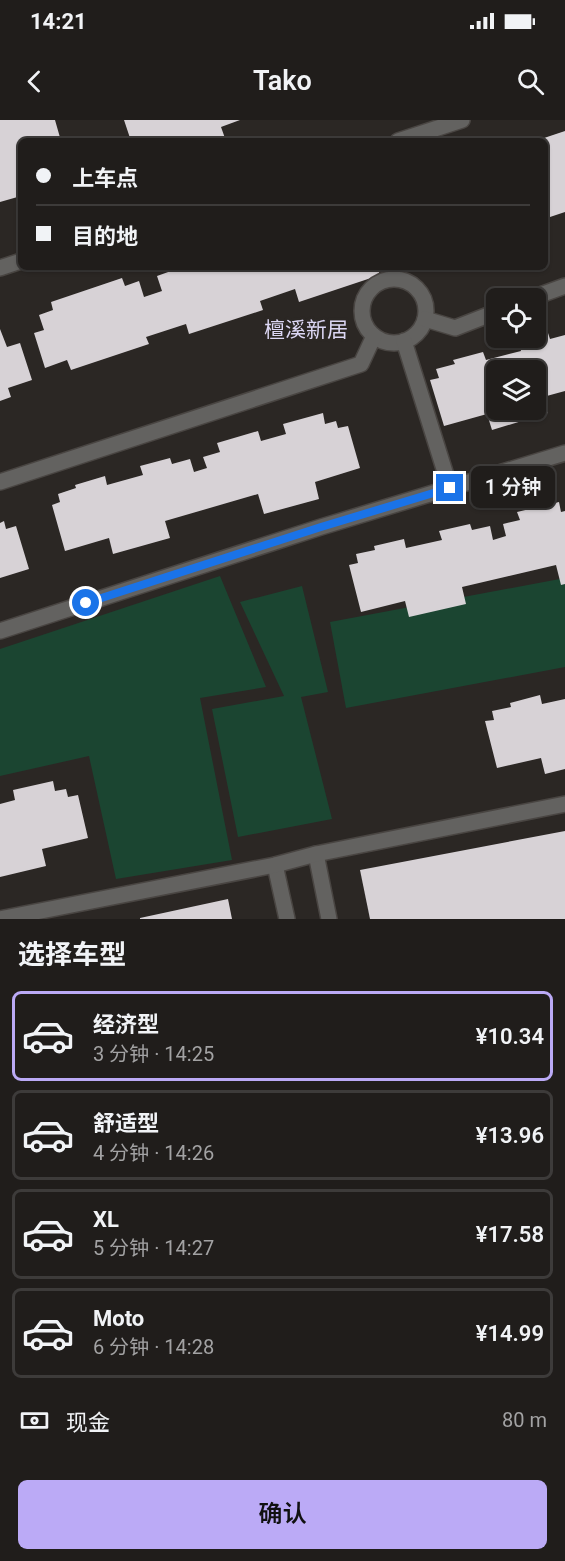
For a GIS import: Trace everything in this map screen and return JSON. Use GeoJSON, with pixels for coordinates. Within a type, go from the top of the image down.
{"type":"FeatureCollection","features":[{"type":"Feature","properties":{"kind":"street"},"geometry":{"type":"LineString","coordinates":[[403,138],[421,127],[462,120]]}},
{"type":"Feature","properties":{"kind":"street"},"geometry":{"type":"LineString","coordinates":[[0,268],[18,262]]}},
{"type":"Feature","properties":{"kind":"street"},"geometry":{"type":"LineString","coordinates":[[400,279],[410,283],[424,298],[426,309],[421,329],[414,336],[394,343],[374,336],[363,318],[362,308],[365,297],[380,282],[400,279]]}},
{"type":"Feature","properties":{"kind":"street"},"geometry":{"type":"LineString","coordinates":[[546,293],[565,286]]}},
{"type":"Feature","properties":{"kind":"street"},"geometry":{"type":"LineString","coordinates":[[425,319],[455,327],[486,316]]}},
{"type":"Feature","properties":{"kind":"street"},"geometry":{"type":"LineString","coordinates":[[0,482],[361,364],[374,336]]}},
{"type":"Feature","properties":{"kind":"street"},"geometry":{"type":"LineString","coordinates":[[404,341],[450,488]]}},
{"type":"Feature","properties":{"kind":"street"},"geometry":{"type":"LineString","coordinates":[[0,631],[321,527],[565,453]]}},
{"type":"Feature","properties":{"kind":"street"},"geometry":{"type":"LineString","coordinates":[[0,919],[275,865],[316,854],[565,804]]}},
{"type":"Feature","properties":{"kind":"street"},"geometry":{"type":"LineString","coordinates":[[316,854],[329,919]]}},
{"type":"Feature","properties":{"kind":"street"},"geometry":{"type":"LineString","coordinates":[[275,865],[287,919]]}},
{"type":"Feature","properties":{"kind":"green space"},"geometry":{"type":"Polygon","coordinates":[[[220,576],[266,687],[200,698],[232,860],[116,879],[89,756],[0,776],[0,649],[220,576]]]}},
{"type":"Feature","properties":{"kind":"green space"},"geometry":{"type":"Polygon","coordinates":[[[565,578],[565,667],[346,708],[330,622],[565,578]]]}},
{"type":"Feature","properties":{"kind":"green space"},"geometry":{"type":"Polygon","coordinates":[[[302,586],[328,692],[301,697],[332,819],[238,837],[212,709],[284,696],[240,602],[302,586]]]}},
{"type":"Feature","properties":{"kind":"building"},"geometry":{"type":"Polygon","coordinates":[[[0,120],[55,120],[60,138],[18,138],[18,197],[0,202],[0,120]]]}},
{"type":"Feature","properties":{"kind":"building"},"geometry":{"type":"Polygon","coordinates":[[[124,120],[240,120],[221,127],[225,138],[130,138],[124,120]]]}},
{"type":"Feature","properties":{"kind":"building"},"geometry":{"type":"Polygon","coordinates":[[[565,131],[565,212],[550,217],[548,212],[548,138],[544,138],[565,131]]]}},
{"type":"Feature","properties":{"kind":"building"},"geometry":{"type":"Polygon","coordinates":[[[378,270],[380,275],[299,302],[295,289],[260,301],[263,310],[189,334],[186,324],[146,337],[149,344],[71,370],[67,360],[45,368],[34,333],[44,330],[39,315],[53,310],[51,302],[122,278],[125,286],[139,281],[144,297],[162,291],[157,276],[171,271],[378,270]]]}},
{"type":"Feature","properties":{"kind":"building"},"geometry":{"type":"Polygon","coordinates":[[[0,329],[7,347],[20,343],[32,380],[8,388],[11,397],[0,401],[0,329]]]}},
{"type":"Feature","properties":{"kind":"building"},"geometry":{"type":"Polygon","coordinates":[[[548,333],[550,339],[565,335],[565,391],[546,396],[546,360],[486,360],[521,351],[520,348],[546,348],[546,334],[548,333]]]}},
{"type":"Feature","properties":{"kind":"building"},"geometry":{"type":"Polygon","coordinates":[[[483,352],[486,360],[486,414],[444,426],[430,380],[439,378],[436,369],[455,364],[453,360],[483,352]]]}},
{"type":"Feature","properties":{"kind":"building"},"geometry":{"type":"Polygon","coordinates":[[[323,413],[325,424],[336,421],[338,428],[348,426],[360,468],[315,482],[319,499],[264,514],[258,494],[165,521],[170,538],[113,554],[109,538],[65,551],[52,505],[60,502],[58,494],[76,488],[75,485],[105,476],[107,485],[143,475],[140,466],[170,458],[172,464],[190,459],[194,472],[207,468],[203,457],[220,452],[217,443],[258,431],[261,441],[286,434],[283,424],[323,413]]]}},
{"type":"Feature","properties":{"kind":"building"},"geometry":{"type":"Polygon","coordinates":[[[489,420],[525,420],[492,430],[489,420]]]}},
{"type":"Feature","properties":{"kind":"building"},"geometry":{"type":"Polygon","coordinates":[[[559,502],[561,512],[565,511],[565,584],[561,585],[556,565],[462,587],[466,604],[409,617],[405,601],[361,612],[349,565],[358,563],[356,554],[375,550],[374,546],[404,539],[406,548],[442,540],[439,531],[470,524],[472,530],[490,526],[493,540],[506,536],[503,524],[520,520],[517,512],[559,502]]]}},
{"type":"Feature","properties":{"kind":"building"},"geometry":{"type":"Polygon","coordinates":[[[4,521],[6,529],[16,526],[29,569],[0,578],[0,523],[4,521]]]}},
{"type":"Feature","properties":{"kind":"building"},"geometry":{"type":"Polygon","coordinates":[[[540,695],[542,704],[565,699],[565,769],[545,774],[541,758],[497,768],[485,721],[494,720],[492,711],[511,707],[510,703],[540,695]]]}},
{"type":"Feature","properties":{"kind":"building"},"geometry":{"type":"Polygon","coordinates":[[[53,781],[55,791],[66,789],[68,797],[78,795],[88,838],[42,849],[46,866],[0,877],[0,804],[15,800],[13,790],[53,781]]]}},
{"type":"Feature","properties":{"kind":"building"},"geometry":{"type":"Polygon","coordinates":[[[565,831],[565,919],[370,919],[360,870],[565,831]]]}},
{"type":"Feature","properties":{"kind":"building"},"geometry":{"type":"Polygon","coordinates":[[[228,899],[232,919],[140,919],[140,918],[228,899]]]}},
{"type":"Feature","properties":{"kind":"district","name":"檀溪新居"},"geometry":{"type":"Point","coordinates":[306,330]}},
{"type":"Feature","properties":{"kind":"route"},"geometry":{"type":"LineString","coordinates":[[86,603],[450,488]]}}]}
